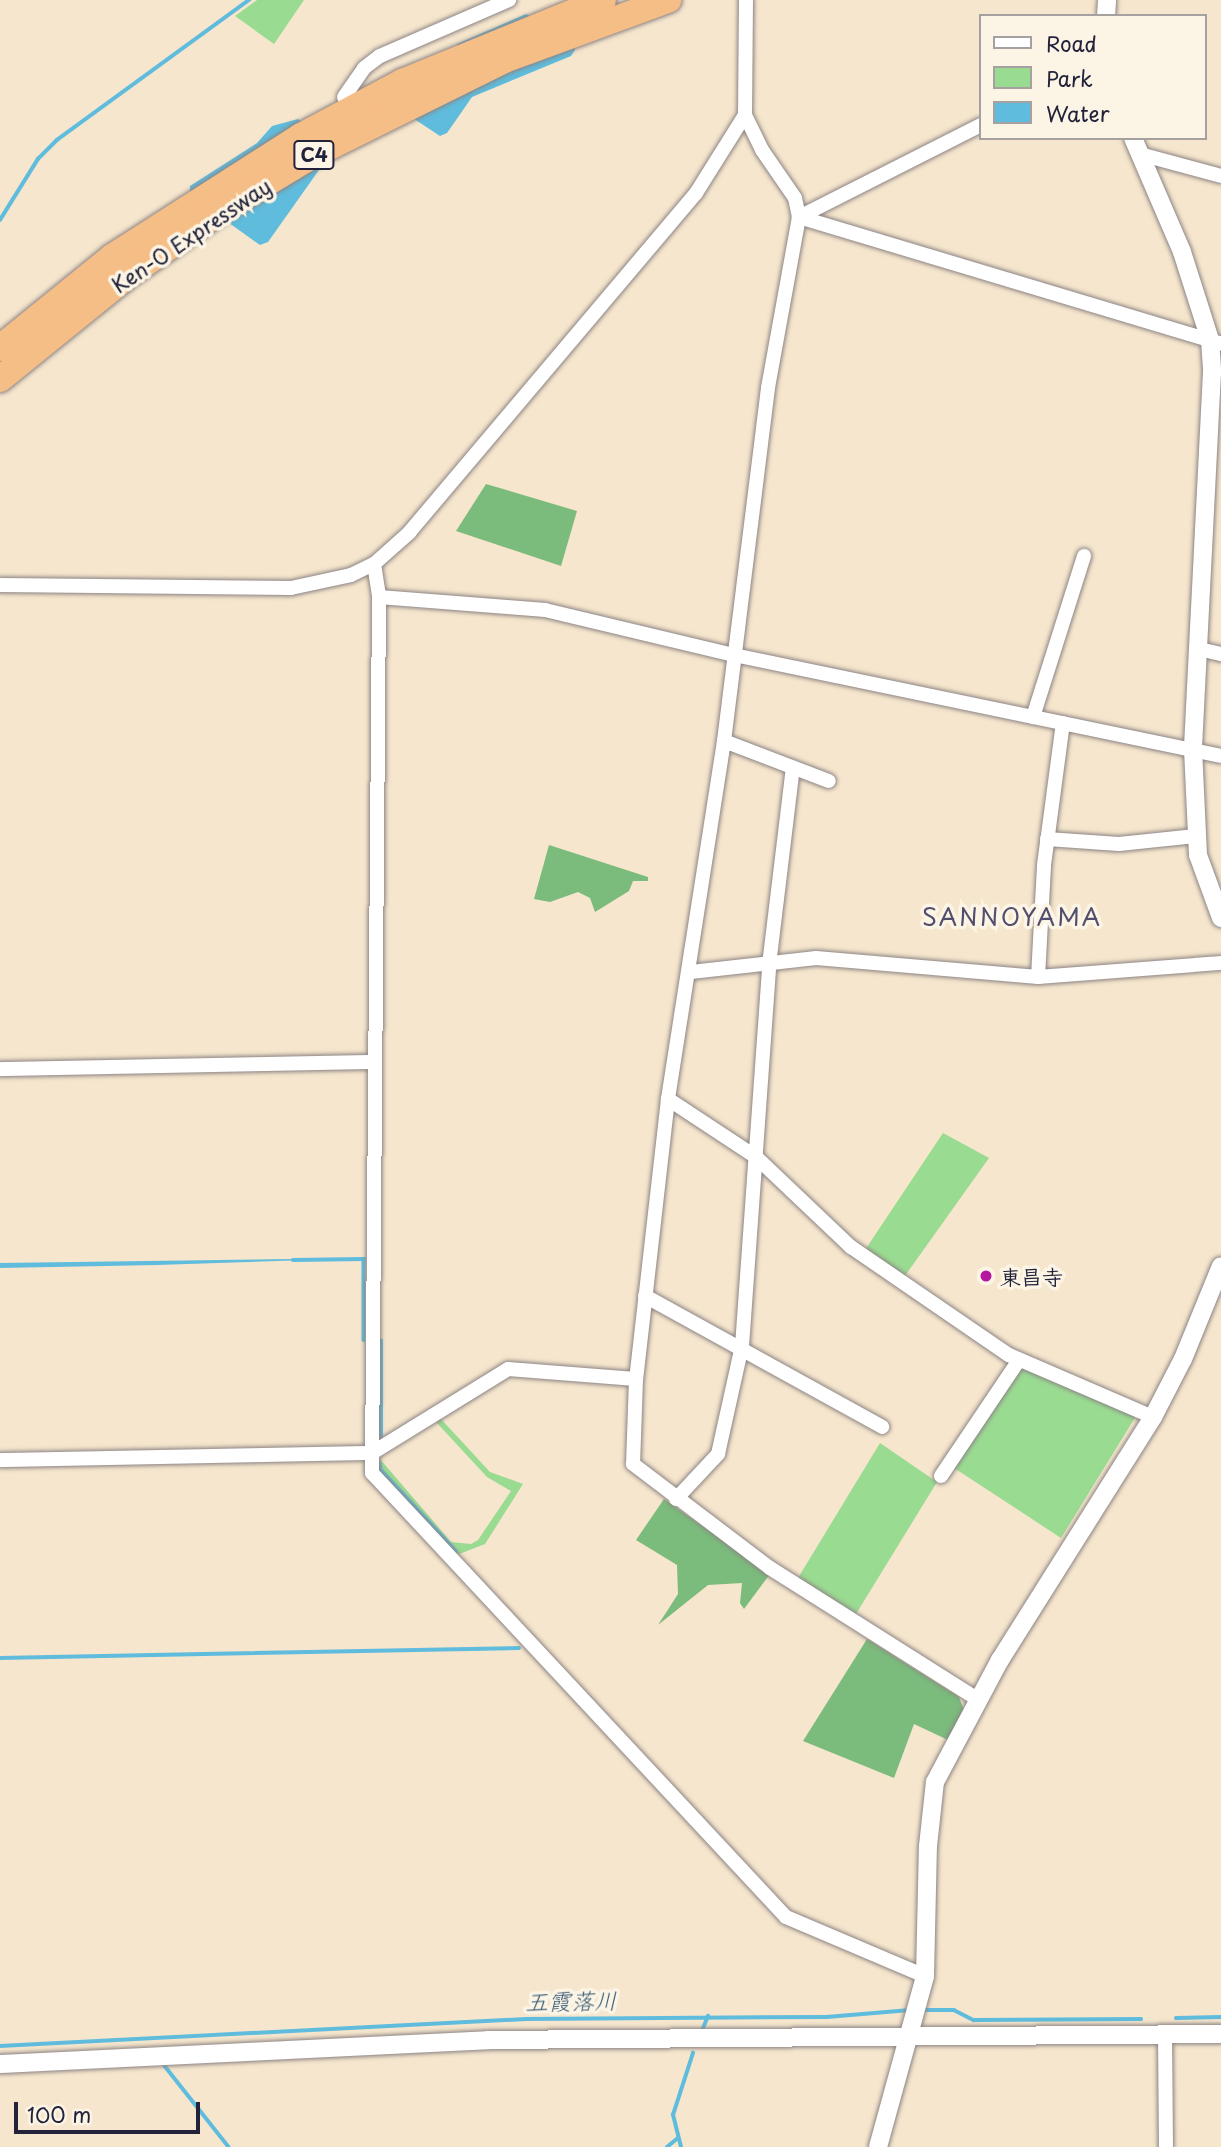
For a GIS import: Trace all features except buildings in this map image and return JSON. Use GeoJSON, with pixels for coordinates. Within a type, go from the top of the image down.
{"type":"FeatureCollection","features":[{"type":"Feature","properties":{"kind":"highway","name":"Ken-O Expressway"},"geometry":{"type":"LineString","coordinates":[[0,348],[111,257],[301,136],[414,77],[603,0]]}},
{"type":"Feature","properties":{"kind":"highway","name":"Ken-O Expressway"},"geometry":{"type":"LineString","coordinates":[[0,379],[127,276],[222,210],[313,155],[504,60],[668,0]]}},
{"type":"Feature","properties":{"kind":"street"},"geometry":{"type":"LineString","coordinates":[[344,97],[364,68],[380,56],[509,0]]}},
{"type":"Feature","properties":{"kind":"street"},"geometry":{"type":"LineString","coordinates":[[746,0],[745,114],[762,150],[794,198],[799,217],[768,388],[724,741],[691,972],[668,1098],[636,1379],[633,1464],[771,1568],[979,1700]]}},
{"type":"Feature","properties":{"kind":"street"},"geometry":{"type":"LineString","coordinates":[[0,585],[291,587],[341,578],[374,564],[411,532],[695,193],[745,114]]}},
{"type":"Feature","properties":{"kind":"street"},"geometry":{"type":"LineString","coordinates":[[799,217],[979,126]]}},
{"type":"Feature","properties":{"kind":"street"},"geometry":{"type":"LineString","coordinates":[[1137,146],[1221,176]]}},
{"type":"Feature","properties":{"kind":"street"},"geometry":{"type":"LineString","coordinates":[[1137,146],[1187,265],[1215,342],[1193,748],[1196,836],[1205,882],[1221,918]]}},
{"type":"Feature","properties":{"kind":"street"},"geometry":{"type":"LineString","coordinates":[[799,217],[1215,342]]}},
{"type":"Feature","properties":{"kind":"street"},"geometry":{"type":"LineString","coordinates":[[1033,717],[1084,556]]}},
{"type":"Feature","properties":{"kind":"street"},"geometry":{"type":"LineString","coordinates":[[374,564],[379,597],[372,1473],[786,1917],[925,1976]]}},
{"type":"Feature","properties":{"kind":"street"},"geometry":{"type":"LineString","coordinates":[[379,597],[545,610],[734,655],[1193,748],[1221,756]]}},
{"type":"Feature","properties":{"kind":"street"},"geometry":{"type":"LineString","coordinates":[[1199,649],[1221,654]]}},
{"type":"Feature","properties":{"kind":"street"},"geometry":{"type":"LineString","coordinates":[[1038,977],[1047,839],[1063,723]]}},
{"type":"Feature","properties":{"kind":"street"},"geometry":{"type":"LineString","coordinates":[[724,741],[829,781]]}},
{"type":"Feature","properties":{"kind":"street"},"geometry":{"type":"LineString","coordinates":[[676,1499],[718,1454],[741,1346],[769,965],[793,768]]}},
{"type":"Feature","properties":{"kind":"street"},"geometry":{"type":"LineString","coordinates":[[1047,839],[1119,844],[1196,836]]}},
{"type":"Feature","properties":{"kind":"street"},"geometry":{"type":"LineString","coordinates":[[691,972],[816,958],[1038,977],[1221,963]]}},
{"type":"Feature","properties":{"kind":"street"},"geometry":{"type":"LineString","coordinates":[[0,1069],[375,1062]]}},
{"type":"Feature","properties":{"kind":"street"},"geometry":{"type":"LineString","coordinates":[[668,1098],[756,1157],[851,1247],[1019,1360],[1153,1416]]}},
{"type":"Feature","properties":{"kind":"street"},"geometry":{"type":"LineString","coordinates":[[878,2147],[925,1976],[928,1846],[935,1782],[979,1700],[1153,1416],[1183,1359],[1221,1266]]}},
{"type":"Feature","properties":{"kind":"street"},"geometry":{"type":"LineString","coordinates":[[645,1296],[741,1346],[882,1426]]}},
{"type":"Feature","properties":{"kind":"street"},"geometry":{"type":"LineString","coordinates":[[941,1476],[1019,1360]]}},
{"type":"Feature","properties":{"kind":"street"},"geometry":{"type":"LineString","coordinates":[[0,1460],[372,1453],[508,1369],[636,1379]]}},
{"type":"Feature","properties":{"kind":"street"},"geometry":{"type":"LineString","coordinates":[[0,2064],[488,2040],[911,2032],[1221,2034]]}},
{"type":"Feature","properties":{"kind":"street"},"geometry":{"type":"LineString","coordinates":[[1165,2034],[1166,2147]]}},
{"type":"Feature","properties":{"kind":"green space"},"geometry":{"type":"Polygon","coordinates":[[[257,0],[304,0],[274,44],[235,16],[257,0]]]}},
{"type":"Feature","properties":{"kind":"green space"},"geometry":{"type":"Polygon","coordinates":[[[486,484],[577,511],[561,566],[456,531],[486,484]]]}},
{"type":"Feature","properties":{"kind":"green space"},"geometry":{"type":"Polygon","coordinates":[[[549,845],[648,877],[648,881],[633,881],[629,891],[595,912],[590,898],[578,892],[550,902],[534,899],[549,845]]]}},
{"type":"Feature","properties":{"kind":"green space"},"geometry":{"type":"Polygon","coordinates":[[[943,1133],[989,1158],[902,1280],[867,1252],[867,1247],[943,1133]]]}},
{"type":"Feature","properties":{"kind":"green space"},"geometry":{"type":"Polygon","coordinates":[[[1019,1367],[1136,1416],[1061,1538],[954,1468],[1019,1367]]]}},
{"type":"Feature","properties":{"kind":"green space"},"geometry":{"type":"Polygon","coordinates":[[[441,1419],[490,1472],[523,1484],[485,1544],[454,1556],[378,1472],[377,1463],[380,1459],[451,1542],[471,1544],[478,1540],[511,1491],[487,1477],[436,1422],[441,1419]]]}},
{"type":"Feature","properties":{"kind":"green space"},"geometry":{"type":"Polygon","coordinates":[[[880,1443],[937,1482],[856,1614],[798,1578],[880,1443]]]}},
{"type":"Feature","properties":{"kind":"green space"},"geometry":{"type":"Polygon","coordinates":[[[664,1499],[770,1574],[744,1609],[740,1603],[742,1583],[708,1585],[658,1625],[678,1594],[677,1565],[636,1540],[664,1499]]]}},
{"type":"Feature","properties":{"kind":"green space"},"geometry":{"type":"Polygon","coordinates":[[[867,1639],[959,1697],[964,1710],[948,1740],[914,1724],[894,1778],[803,1741],[867,1639]]]}},
{"type":"Feature","properties":{"kind":"water"},"geometry":{"type":"Polygon","coordinates":[[[526,14],[572,39],[575,50],[571,56],[472,97],[447,133],[440,136],[390,103],[456,53],[457,44],[526,14]]]}},
{"type":"Feature","properties":{"kind":"water"},"geometry":{"type":"Polygon","coordinates":[[[298,119],[336,146],[268,242],[260,245],[190,195],[190,186],[257,143],[272,126],[298,119]]]}},
{"type":"Feature","properties":{"kind":"water"},"geometry":{"type":"Polygon","coordinates":[[[368,1258],[157,1265],[0,1268],[0,1263],[368,1258]]]}},
{"type":"Feature","properties":{"kind":"waterway"},"geometry":{"type":"LineString","coordinates":[[0,220],[38,159],[57,140],[249,0]]}},
{"type":"Feature","properties":{"kind":"waterway"},"geometry":{"type":"LineString","coordinates":[[293,1260],[364,1259],[364,1340]]}},
{"type":"Feature","properties":{"kind":"waterway"},"geometry":{"type":"LineString","coordinates":[[381,1341],[381,1436]]}},
{"type":"Feature","properties":{"kind":"waterway"},"geometry":{"type":"LineString","coordinates":[[380,1464],[381,1470],[456,1551]]}},
{"type":"Feature","properties":{"kind":"waterway"},"geometry":{"type":"LineString","coordinates":[[0,1658],[519,1648]]}},
{"type":"Feature","properties":{"kind":"waterway","name":"五霞落川"},"geometry":{"type":"LineString","coordinates":[[0,2046],[526,2019],[827,2017],[910,2010]]}},
{"type":"Feature","properties":{"kind":"waterway","name":"五霞落川"},"geometry":{"type":"LineString","coordinates":[[922,2010],[954,2010],[974,2020],[1141,2019]]}},
{"type":"Feature","properties":{"kind":"waterway"},"geometry":{"type":"LineString","coordinates":[[702,2031],[708,2016]]}},
{"type":"Feature","properties":{"kind":"waterway","name":"五霞落川"},"geometry":{"type":"LineString","coordinates":[[1176,2018],[1221,2017]]}},
{"type":"Feature","properties":{"kind":"waterway"},"geometry":{"type":"LineString","coordinates":[[681,2147],[673,2115],[693,2053]]}},
{"type":"Feature","properties":{"kind":"waterway"},"geometry":{"type":"LineString","coordinates":[[165,2066],[229,2147]]}},
{"type":"Feature","properties":{"kind":"waterway"},"geometry":{"type":"LineString","coordinates":[[667,2147],[678,2138]]}},
{"type":"Feature","properties":{"kind":"place","name":"東昌寺"},"geometry":{"type":"Point","coordinates":[986,1276]}},
{"type":"Feature","properties":{"kind":"district","name":"SANNOYAMA"},"geometry":{"type":"Point","coordinates":[1012,917]}}]}
